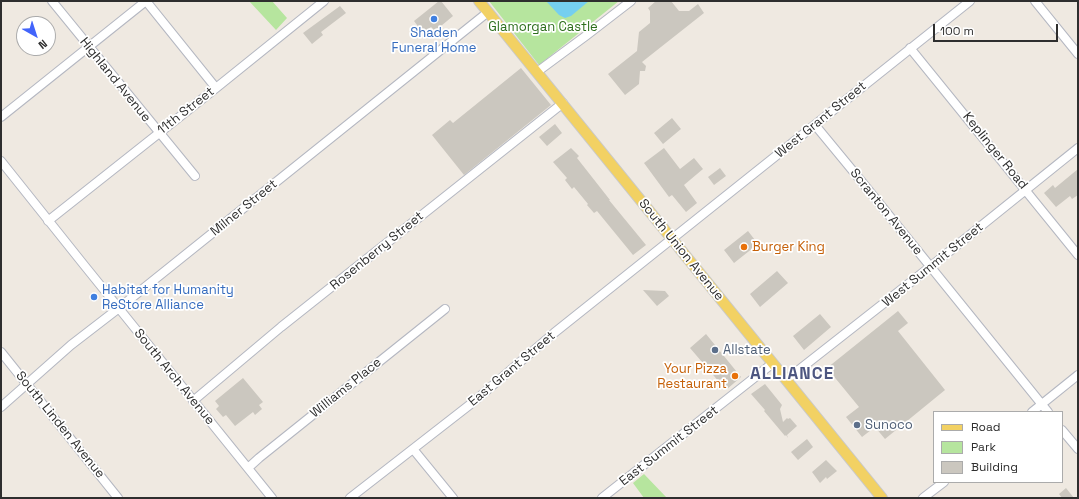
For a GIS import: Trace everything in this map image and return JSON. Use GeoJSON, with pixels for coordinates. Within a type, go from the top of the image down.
{"type":"FeatureCollection","features":[{"type":"Feature","properties":{"kind":"main road","name":"South Union Avenue"},"geometry":{"type":"LineString","coordinates":[[479,1],[882,498]]}},
{"type":"Feature","properties":{"kind":"street","name":"Highland Avenue"},"geometry":{"type":"LineString","coordinates":[[52,1],[195,176]]}},
{"type":"Feature","properties":{"kind":"street"},"geometry":{"type":"LineString","coordinates":[[1,117],[146,1],[216,88]]}},
{"type":"Feature","properties":{"kind":"street","name":"11th Street"},"geometry":{"type":"LineString","coordinates":[[48,221],[324,1]]}},
{"type":"Feature","properties":{"kind":"street"},"geometry":{"type":"LineString","coordinates":[[537,72],[631,1]]}},
{"type":"Feature","properties":{"kind":"street","name":"West Grant Street"},"geometry":{"type":"LineString","coordinates":[[672,238],[970,1]]}},
{"type":"Feature","properties":{"kind":"street"},"geometry":{"type":"LineString","coordinates":[[1035,1],[1078,54]]}},
{"type":"Feature","properties":{"kind":"street","name":"Milner Street"},"geometry":{"type":"LineString","coordinates":[[1,407],[71,345],[488,12]]}},
{"type":"Feature","properties":{"kind":"street","name":"Keplinger Road"},"geometry":{"type":"LineString","coordinates":[[910,48],[1078,255]]}},
{"type":"Feature","properties":{"kind":"street","name":"Rosenberry Street"},"geometry":{"type":"LineString","coordinates":[[193,401],[281,327],[563,103]]}},
{"type":"Feature","properties":{"kind":"street","name":"Scranton Avenue"},"geometry":{"type":"LineString","coordinates":[[815,125],[1047,411]]}},
{"type":"Feature","properties":{"kind":"street","name":"West Summit Street"},"geometry":{"type":"LineString","coordinates":[[786,380],[1078,148]]}},
{"type":"Feature","properties":{"kind":"street","name":"South Arch Avenue"},"geometry":{"type":"LineString","coordinates":[[1,161],[272,498]]}},
{"type":"Feature","properties":{"kind":"street","name":"East Grant Street"},"geometry":{"type":"LineString","coordinates":[[350,498],[472,403],[554,333],[672,238]]}},
{"type":"Feature","properties":{"kind":"street","name":"Williams Place"},"geometry":{"type":"LineString","coordinates":[[248,468],[445,309]]}},
{"type":"Feature","properties":{"kind":"street","name":"South Linden Avenue"},"geometry":{"type":"LineString","coordinates":[[1,352],[118,498]]}},
{"type":"Feature","properties":{"kind":"street","name":"East Summit Street"},"geometry":{"type":"LineString","coordinates":[[602,498],[773,363]]}},
{"type":"Feature","properties":{"kind":"street"},"geometry":{"type":"LineString","coordinates":[[1033,411],[1078,375]]}},
{"type":"Feature","properties":{"kind":"street"},"geometry":{"type":"LineString","coordinates":[[1063,431],[1078,450]]}},
{"type":"Feature","properties":{"kind":"street"},"geometry":{"type":"LineString","coordinates":[[413,449],[453,498]]}},
{"type":"Feature","properties":{"kind":"street"},"geometry":{"type":"LineString","coordinates":[[923,498],[943,483]]}},
{"type":"Feature","properties":{"kind":"green space"},"geometry":{"type":"Polygon","coordinates":[[[249,1],[272,1],[287,18],[276,30],[249,1]]]}},
{"type":"Feature","properties":{"kind":"green space","name":"Glamorgan Castle"},"geometry":{"type":"Polygon","coordinates":[[[489,1],[619,1],[539,65],[489,1]]]}},
{"type":"Feature","properties":{"kind":"green space"},"geometry":{"type":"Polygon","coordinates":[[[644,474],[667,498],[644,498],[633,483],[644,474]]]}},
{"type":"Feature","properties":{"kind":"water"},"geometry":{"type":"Polygon","coordinates":[[[546,1],[589,1],[571,16],[565,18],[559,15],[546,1]]]}},
{"type":"Feature","properties":{"kind":"building","name":"Shaden Funeral Home"},"geometry":{"type":"Polygon","coordinates":[[[441,1],[453,16],[435,31],[431,27],[423,33],[414,21],[441,1]]]}},
{"type":"Feature","properties":{"kind":"building"},"geometry":{"type":"Polygon","coordinates":[[[656,1],[671,1],[679,11],[689,11],[698,4],[704,13],[642,62],[646,66],[645,71],[640,71],[639,84],[625,95],[608,74],[637,51],[639,32],[650,23],[650,11],[648,8],[656,1]]]}},
{"type":"Feature","properties":{"kind":"building"},"geometry":{"type":"Polygon","coordinates":[[[340,6],[346,13],[321,32],[323,35],[312,44],[303,33],[340,6]]]}},
{"type":"Feature","properties":{"kind":"building"},"geometry":{"type":"Polygon","coordinates":[[[521,68],[551,105],[464,175],[432,135],[450,120],[453,123],[521,68]]]}},
{"type":"Feature","properties":{"kind":"building"},"geometry":{"type":"Polygon","coordinates":[[[672,118],[681,129],[663,144],[654,133],[672,118]]]}},
{"type":"Feature","properties":{"kind":"building"},"geometry":{"type":"Polygon","coordinates":[[[555,124],[562,133],[547,146],[539,137],[555,124]]]}},
{"type":"Feature","properties":{"kind":"building"},"geometry":{"type":"Polygon","coordinates":[[[571,148],[579,156],[577,158],[609,200],[646,245],[633,255],[597,211],[594,213],[574,187],[572,189],[565,180],[567,178],[553,162],[571,148]]]}},
{"type":"Feature","properties":{"kind":"building"},"geometry":{"type":"Polygon","coordinates":[[[664,148],[680,169],[694,158],[703,169],[684,185],[697,203],[686,212],[672,195],[669,197],[644,163],[664,148]]]}},
{"type":"Feature","properties":{"kind":"building"},"geometry":{"type":"Polygon","coordinates":[[[720,168],[726,176],[714,185],[708,177],[720,168]]]}},
{"type":"Feature","properties":{"kind":"building"},"geometry":{"type":"Polygon","coordinates":[[[1078,169],[1078,195],[1072,199],[1070,196],[1056,207],[1044,193],[1053,185],[1055,188],[1078,169]]]}},
{"type":"Feature","properties":{"kind":"building"},"geometry":{"type":"Polygon","coordinates":[[[748,231],[758,244],[734,263],[724,250],[748,231]]]}},
{"type":"Feature","properties":{"kind":"building"},"geometry":{"type":"Polygon","coordinates":[[[777,271],[788,283],[760,307],[750,294],[777,271]]]}},
{"type":"Feature","properties":{"kind":"building"},"geometry":{"type":"Polygon","coordinates":[[[643,290],[665,291],[669,296],[657,306],[643,290]]]}},
{"type":"Feature","properties":{"kind":"building"},"geometry":{"type":"Polygon","coordinates":[[[898,311],[908,323],[898,331],[945,390],[885,439],[875,427],[862,437],[846,417],[859,407],[827,368],[898,311]]]}},
{"type":"Feature","properties":{"kind":"building"},"geometry":{"type":"Polygon","coordinates":[[[820,314],[831,327],[804,350],[793,336],[820,314]]]}},
{"type":"Feature","properties":{"kind":"building"},"geometry":{"type":"Polygon","coordinates":[[[706,334],[741,377],[726,390],[690,348],[706,334]]]}},
{"type":"Feature","properties":{"kind":"building"},"geometry":{"type":"Polygon","coordinates":[[[243,378],[263,402],[259,405],[262,409],[255,415],[253,412],[235,426],[226,415],[223,417],[216,409],[219,406],[215,401],[243,378]]]}},
{"type":"Feature","properties":{"kind":"building"},"geometry":{"type":"Polygon","coordinates":[[[765,384],[782,405],[780,409],[783,422],[787,418],[790,418],[797,426],[787,435],[788,438],[751,394],[765,384]]]}},
{"type":"Feature","properties":{"kind":"building"},"geometry":{"type":"Polygon","coordinates":[[[807,439],[813,447],[798,460],[791,452],[807,439]]]}},
{"type":"Feature","properties":{"kind":"building"},"geometry":{"type":"Polygon","coordinates":[[[826,460],[837,471],[827,479],[826,477],[820,483],[812,472],[826,460]]]}},
{"type":"Feature","properties":{"kind":"building"},"geometry":{"type":"Polygon","coordinates":[[[1066,488],[1074,498],[1062,498],[1059,494],[1066,488]]]}},
{"type":"Feature","properties":{"kind":"place","name":"Shaden Funeral Home"},"geometry":{"type":"Point","coordinates":[434,19]}},
{"type":"Feature","properties":{"kind":"place","name":"Burger King"},"geometry":{"type":"Point","coordinates":[744,247]}},
{"type":"Feature","properties":{"kind":"place","name":"Habitat for Humanity ReStore Alliance"},"geometry":{"type":"Point","coordinates":[94,297]}},
{"type":"Feature","properties":{"kind":"place","name":"Allstate"},"geometry":{"type":"Point","coordinates":[715,350]}},
{"type":"Feature","properties":{"kind":"place","name":"Your Pizza Restaurant"},"geometry":{"type":"Point","coordinates":[735,376]}},
{"type":"Feature","properties":{"kind":"place","name":"Sunoco"},"geometry":{"type":"Point","coordinates":[857,425]}},
{"type":"Feature","properties":{"kind":"district","name":"ALLIANCE"},"geometry":{"type":"Point","coordinates":[792,374]}}]}
